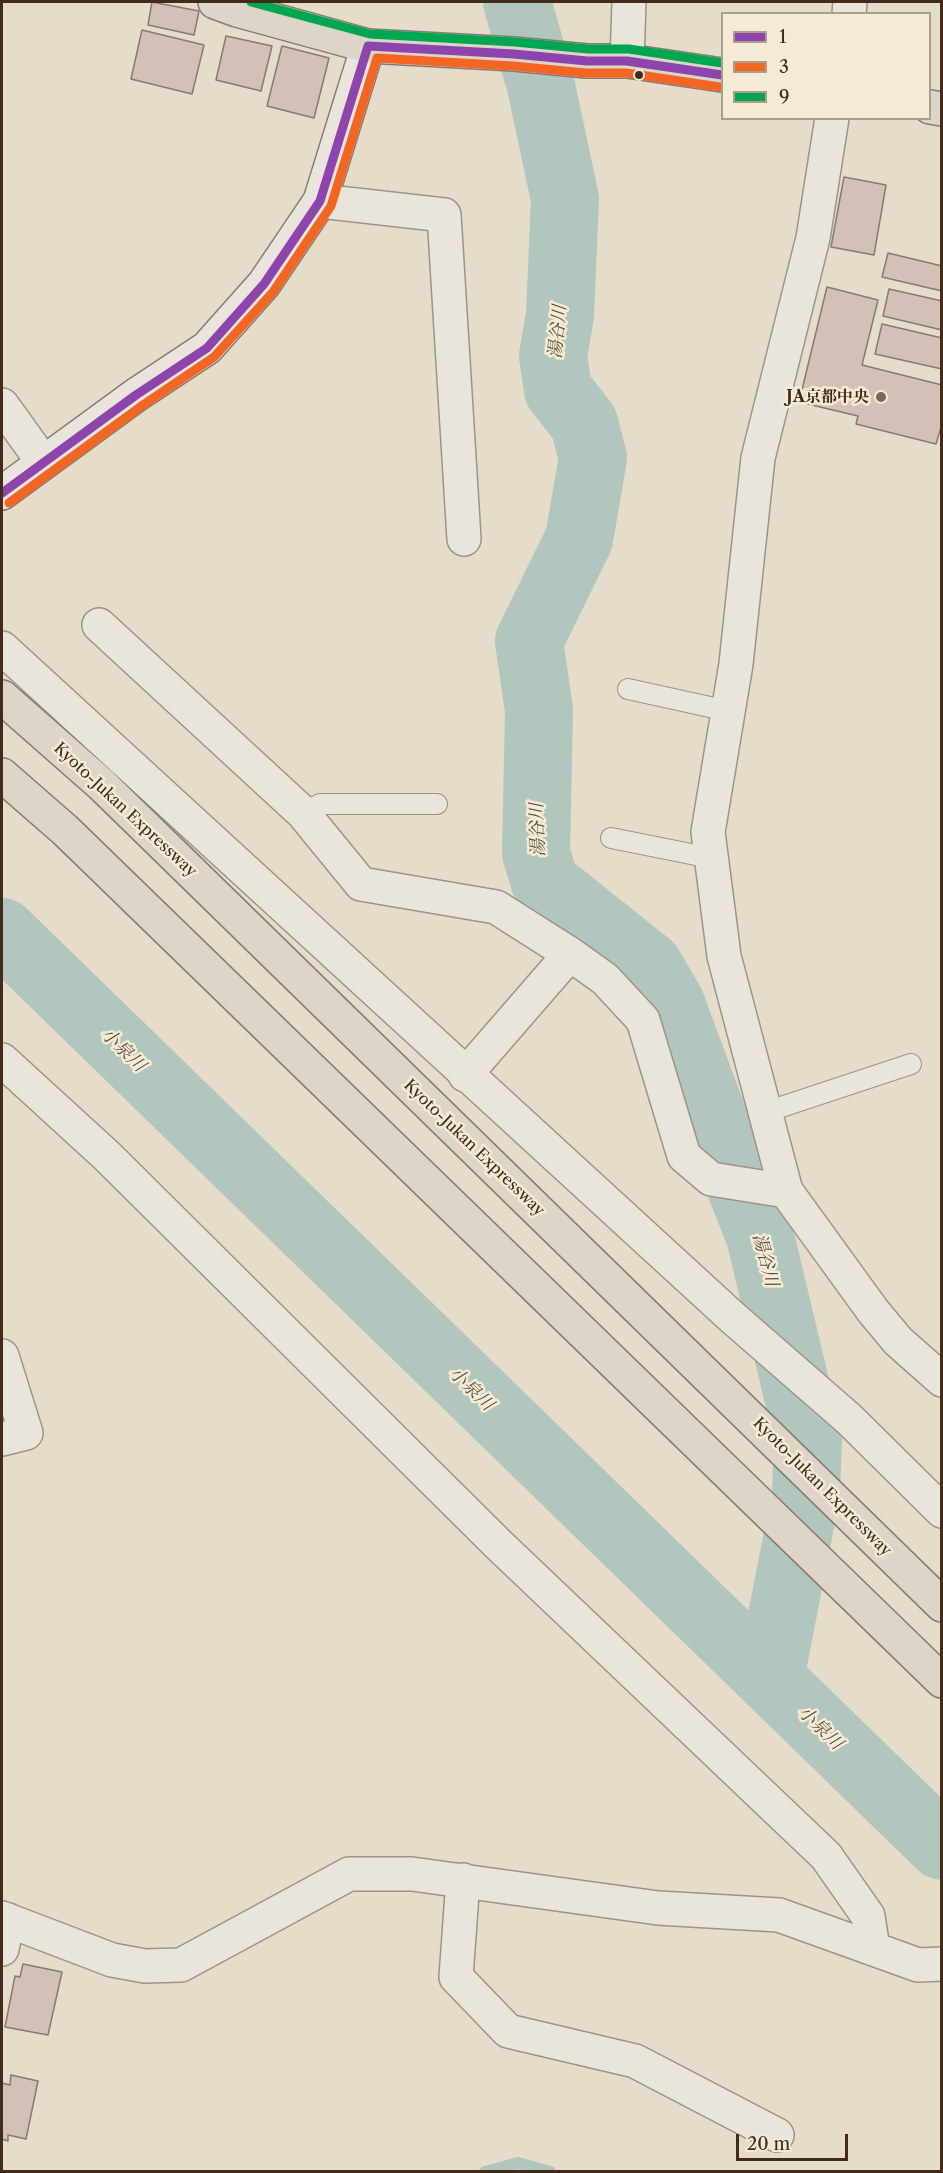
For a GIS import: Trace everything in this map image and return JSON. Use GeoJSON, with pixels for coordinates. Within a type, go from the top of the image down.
{"type":"FeatureCollection","features":[{"type":"Feature","properties":{"kind":"main road"},"geometry":{"type":"LineString","coordinates":[[215,2],[368,46],[514,54],[587,61],[627,61],[721,75]]}},
{"type":"Feature","properties":{"kind":"main road","name":"Kyoto-Jukan Expressway"},"geometry":{"type":"LineString","coordinates":[[2,697],[111,794],[942,1605]]}},
{"type":"Feature","properties":{"kind":"main road"},"geometry":{"type":"LineString","coordinates":[[2,775],[65,830],[942,1681]]}},
{"type":"Feature","properties":{"kind":"street"},"geometry":{"type":"LineString","coordinates":[[627,61],[629,2]]}},
{"type":"Feature","properties":{"kind":"street"},"geometry":{"type":"LineString","coordinates":[[2,493],[207,348],[264,284],[320,201],[368,46]]}},
{"type":"Feature","properties":{"kind":"street"},"geometry":{"type":"LineString","coordinates":[[832,120],[813,238],[758,458],[736,664],[708,832],[724,956],[786,1191],[873,1311],[898,1341],[942,1380]]}},
{"type":"Feature","properties":{"kind":"street"},"geometry":{"type":"LineString","coordinates":[[320,201],[444,215],[464,539]]}},
{"type":"Feature","properties":{"kind":"street"},"geometry":{"type":"LineString","coordinates":[[2,405],[43,462]]}},
{"type":"Feature","properties":{"kind":"street"},"geometry":{"type":"LineString","coordinates":[[99,625],[303,813],[361,884],[496,907],[605,979],[643,1020],[684,1156],[711,1179],[786,1191]]}},
{"type":"Feature","properties":{"kind":"street"},"geometry":{"type":"LineString","coordinates":[[2,648],[465,1075],[733,1318],[849,1419],[942,1511]]}},
{"type":"Feature","properties":{"kind":"street"},"geometry":{"type":"LineString","coordinates":[[465,1075],[570,954]]}},
{"type":"Feature","properties":{"kind":"street"},"geometry":{"type":"LineString","coordinates":[[2,1060],[107,1156],[498,1544],[826,1856],[868,1916],[873,1949]]}},
{"type":"Feature","properties":{"kind":"street"},"geometry":{"type":"LineString","coordinates":[[2,1356],[26,1433],[2,1439]]}},
{"type":"Feature","properties":{"kind":"street"},"geometry":{"type":"LineString","coordinates":[[4,1929],[112,1960],[145,1966],[181,1965],[349,1874],[412,1874],[658,1908],[779,1915],[873,1949],[930,1965]]}},
{"type":"Feature","properties":{"kind":"street"},"geometry":{"type":"LineString","coordinates":[[463,1880],[456,1977],[508,2031],[635,2061],[777,2135]]}},
{"type":"Feature","properties":{"kind":"lane"},"geometry":{"type":"LineString","coordinates":[[628,689],[728,711]]}},
{"type":"Feature","properties":{"kind":"lane"},"geometry":{"type":"LineString","coordinates":[[303,813],[320,804],[437,804]]}},
{"type":"Feature","properties":{"kind":"lane"},"geometry":{"type":"LineString","coordinates":[[611,838],[711,858]]}},
{"type":"Feature","properties":{"kind":"lane"},"geometry":{"type":"LineString","coordinates":[[766,1112],[911,1064]]}},
{"type":"Feature","properties":{"kind":"building"},"geometry":{"type":"Polygon","coordinates":[[[152,2],[199,11],[194,35],[148,25],[152,2]]]}},
{"type":"Feature","properties":{"kind":"building"},"geometry":{"type":"Polygon","coordinates":[[[142,30],[204,45],[192,94],[131,79],[142,30]]]}},
{"type":"Feature","properties":{"kind":"building"},"geometry":{"type":"Polygon","coordinates":[[[226,36],[272,46],[261,91],[216,80],[226,36]]]}},
{"type":"Feature","properties":{"kind":"building"},"geometry":{"type":"Polygon","coordinates":[[[282,46],[329,58],[314,118],[267,106],[282,46]]]}},
{"type":"Feature","properties":{"kind":"building"},"geometry":{"type":"Polygon","coordinates":[[[844,177],[886,185],[874,255],[831,247],[844,177]]]}},
{"type":"Feature","properties":{"kind":"building"},"geometry":{"type":"Polygon","coordinates":[[[888,253],[942,266],[942,291],[882,277],[888,253]]]}},
{"type":"Feature","properties":{"kind":"building"},"geometry":{"type":"Polygon","coordinates":[[[827,287],[878,300],[862,365],[942,385],[942,424],[936,444],[856,424],[858,416],[799,402],[827,287]]]}},
{"type":"Feature","properties":{"kind":"building"},"geometry":{"type":"Polygon","coordinates":[[[889,289],[942,301],[942,330],[883,316],[889,289]]]}},
{"type":"Feature","properties":{"kind":"building"},"geometry":{"type":"Polygon","coordinates":[[[882,324],[942,338],[942,369],[875,354],[882,324]]]}},
{"type":"Feature","properties":{"kind":"building"},"geometry":{"type":"Polygon","coordinates":[[[23,1964],[62,1972],[48,2035],[5,2027],[15,1976],[20,1977],[23,1964]]]}},
{"type":"Feature","properties":{"kind":"building"},"geometry":{"type":"Polygon","coordinates":[[[11,2075],[38,2081],[26,2139],[8,2135],[8,2141],[2,2139],[2,2083],[10,2085],[11,2075]]]}},
{"type":"Feature","properties":{"kind":"waterway","name":"湯谷川"},"geometry":{"type":"LineString","coordinates":[[517,2],[541,86],[565,199],[560,315],[553,356],[558,390],[584,423],[593,458],[579,539],[529,641],[539,710],[536,853],[545,883],[649,966],[671,1004],[760,1236],[808,1438],[806,1494],[770,1678]]}},
{"type":"Feature","properties":{"kind":"waterway","name":"小泉川"},"geometry":{"type":"LineString","coordinates":[[2,932],[942,1846]]}},
{"type":"Feature","properties":{"kind":"waterway"},"geometry":{"type":"LineString","coordinates":[[485,2172],[518,2163],[550,2172]]}},
{"type":"Feature","properties":{"kind":"transit line","name":"9"},"geometry":{"type":"LineString","coordinates":[[251,2],[370,34],[515,42],[588,49],[629,49],[721,63]]}},
{"type":"Feature","properties":{"kind":"transit line","name":"1"},"geometry":{"type":"LineString","coordinates":[[2,493],[136,395],[207,348],[264,284],[320,201],[368,46],[514,54],[587,61],[627,61],[721,75]]}},
{"type":"Feature","properties":{"kind":"transit line","name":"3"},"geometry":{"type":"LineString","coordinates":[[9,503],[143,405],[214,357],[273,292],[331,206],[377,58],[586,73],[626,73],[720,87]]}},
{"type":"Feature","properties":{"kind":"place","name":"JA京都中央"},"geometry":{"type":"Point","coordinates":[881,397]}}]}
